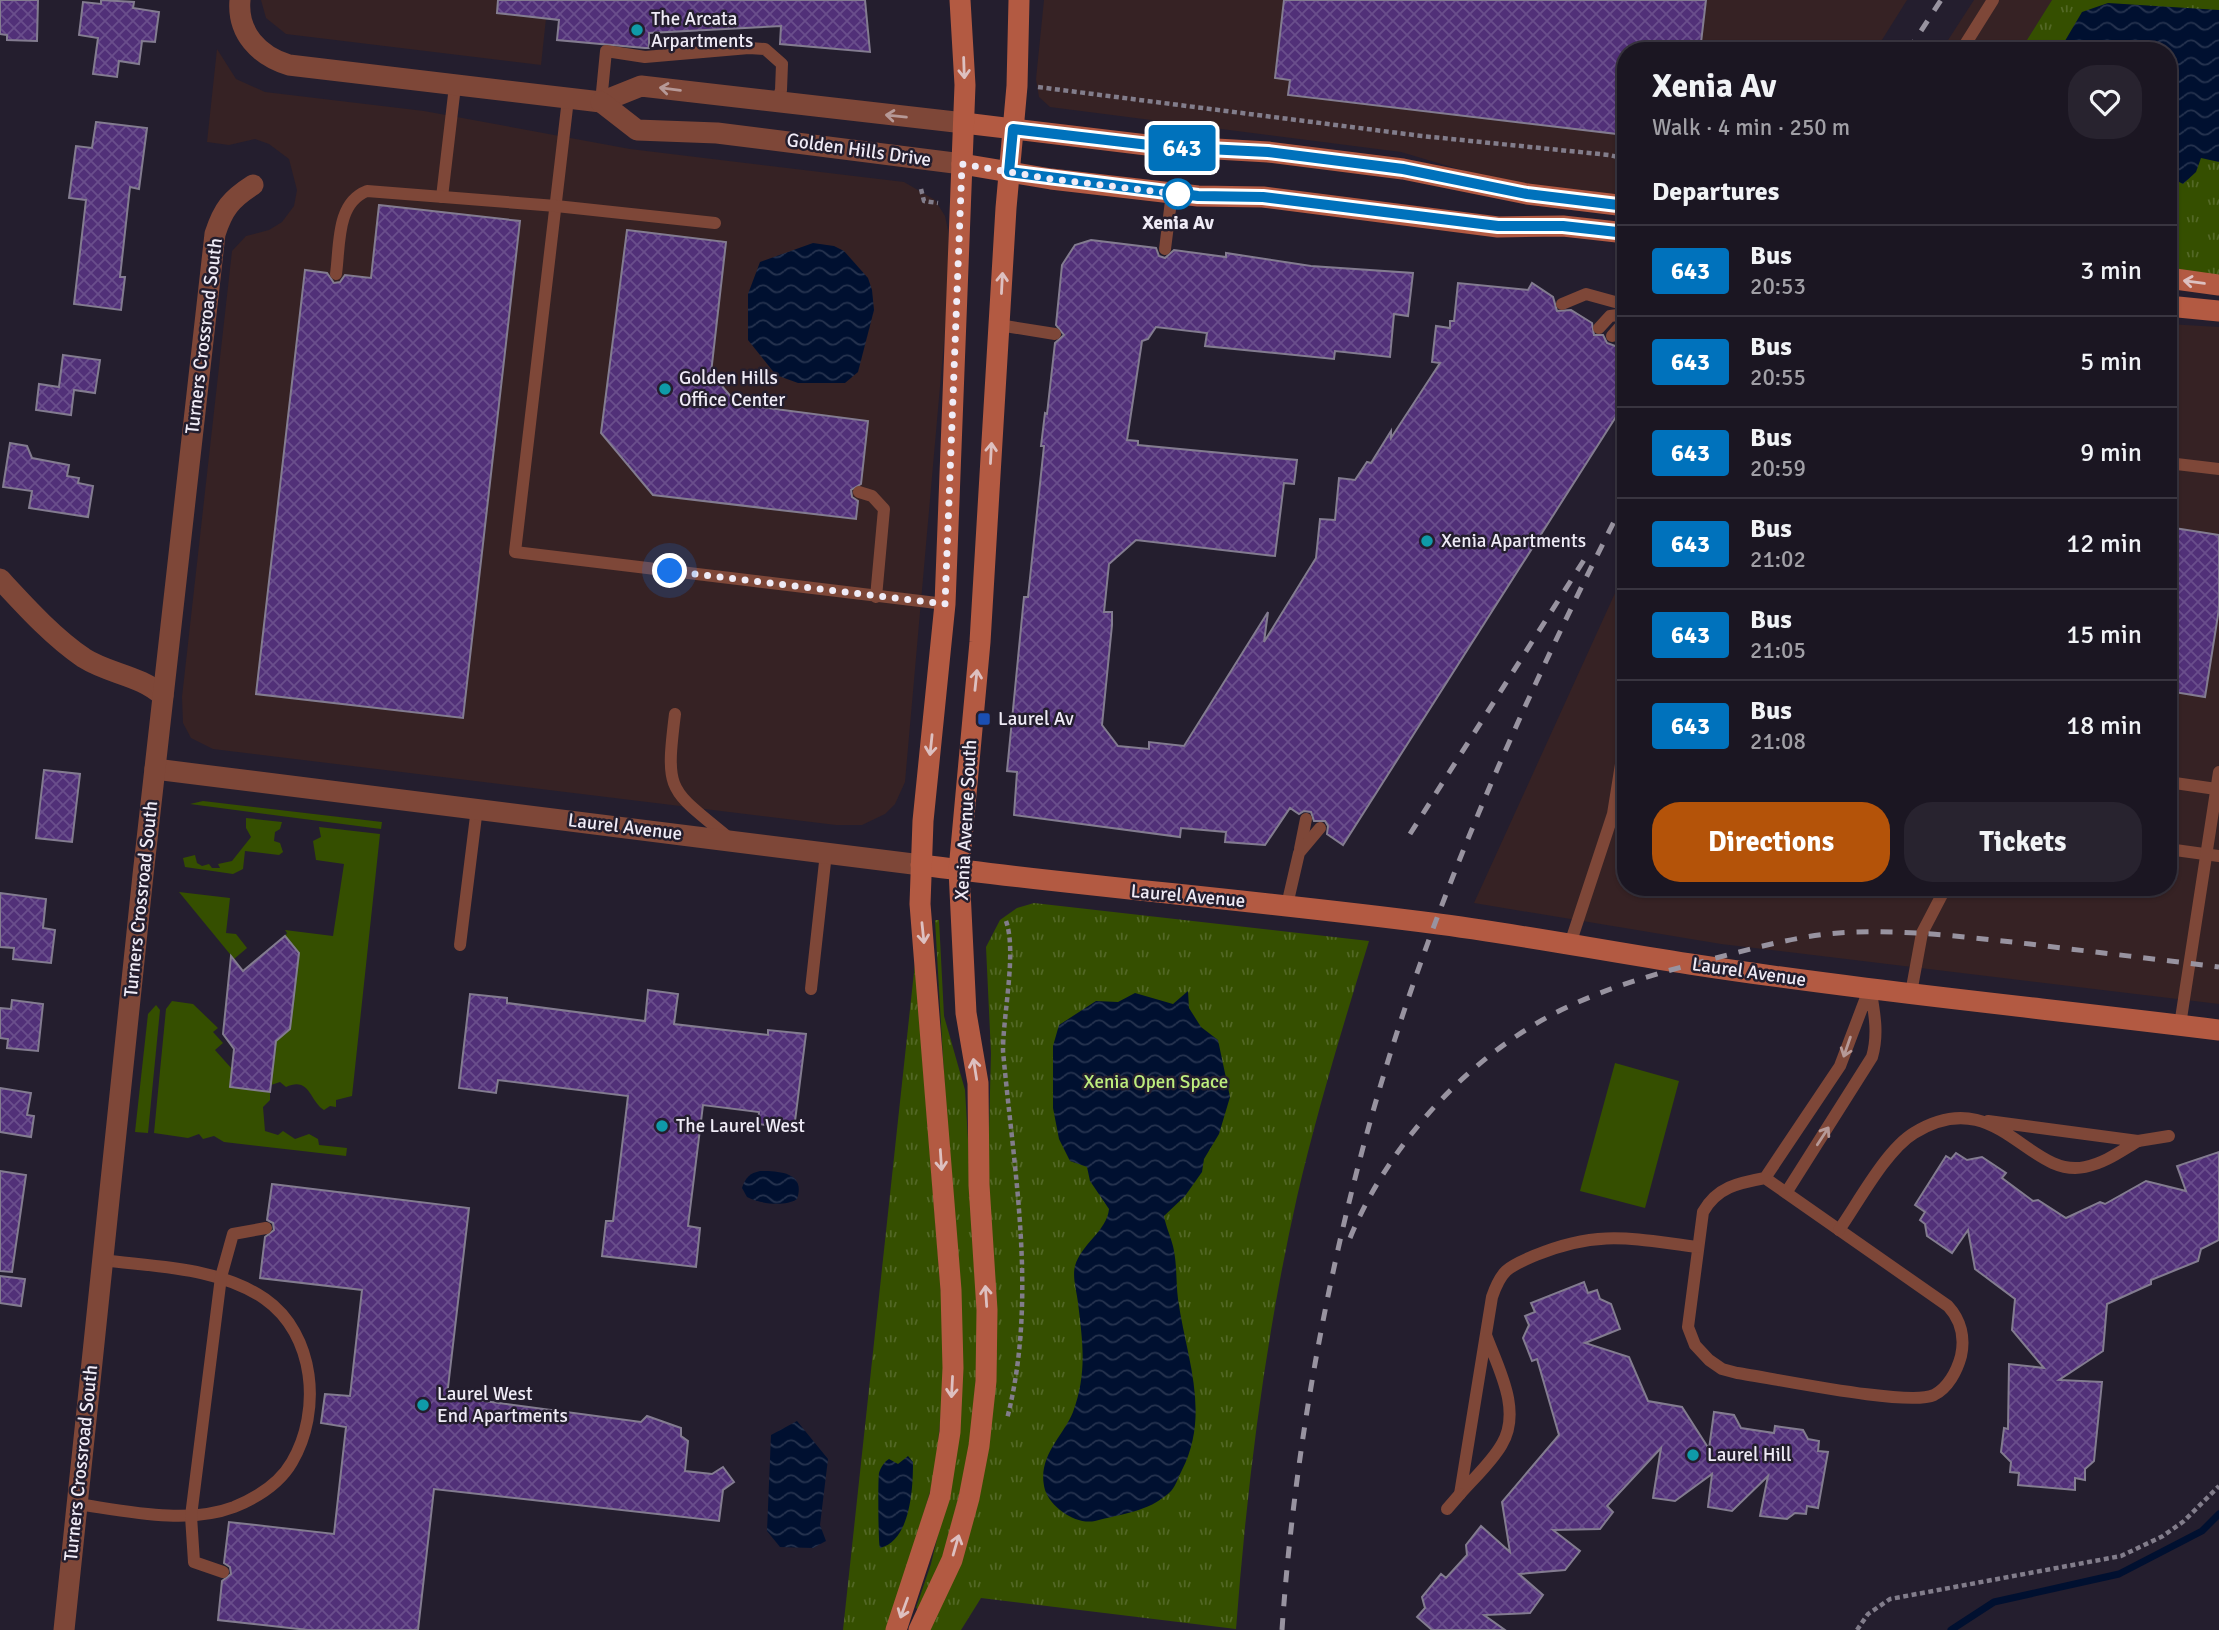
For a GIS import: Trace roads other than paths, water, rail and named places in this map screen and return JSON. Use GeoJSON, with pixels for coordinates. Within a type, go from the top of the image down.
{"type":"FeatureCollection","features":[{"type":"Feature","properties":{"kind":"street","name":"Golden Hills Drive"},"geometry":{"type":"LineString","coordinates":[[240,0],[242,23],[253,43],[273,60],[289,65],[601,102],[641,86],[1147,145],[1268,152],[1389,167],[1527,194],[1617,205]]}},
{"type":"Feature","properties":{"kind":"street","name":"Xenia Avenue South"},"geometry":{"type":"LineString","coordinates":[[896,1630],[923,1556],[940,1496],[950,1432],[953,1368],[951,1290],[920,904],[921,865],[945,604],[964,123],[960,0]]}},
{"type":"Feature","properties":{"kind":"street","name":"Xenia Avenue South"},"geometry":{"type":"LineString","coordinates":[[919,1630],[952,1559],[969,1498],[979,1446],[986,1381],[987,1310],[979,1185],[978,1083],[966,1013],[959,870],[980,642],[1019,0]]}},
{"type":"Feature","properties":{"kind":"street","name":"Golden Hills Drive"},"geometry":{"type":"LineString","coordinates":[[601,102],[637,130],[717,133],[1172,193],[1263,197],[1498,226],[1563,226],[1617,232]]}},
{"type":"Feature","properties":{"kind":"street","name":"Turners Crossroad South"},"geometry":{"type":"LineString","coordinates":[[64,1630],[215,234],[222,211],[233,198],[253,185]]}},
{"type":"Feature","properties":{"kind":"street"},"geometry":{"type":"LineString","coordinates":[[2177,279],[2219,285]]}},
{"type":"Feature","properties":{"kind":"street"},"geometry":{"type":"LineString","coordinates":[[2177,307],[2219,311]]}},
{"type":"Feature","properties":{"kind":"street"},"geometry":{"type":"LineString","coordinates":[[0,579],[64,643],[86,659],[138,679],[163,696]]}},
{"type":"Feature","properties":{"kind":"street","name":"Laurel Avenue"},"geometry":{"type":"LineString","coordinates":[[156,769],[1134,892],[1287,905],[1570,944],[1691,964],[2219,1030]]}},
{"type":"Feature","properties":{"kind":"lane"},"geometry":{"type":"LineString","coordinates":[[1967,42],[1993,0]]}},
{"type":"Feature","properties":{"kind":"lane"},"geometry":{"type":"LineString","coordinates":[[601,102],[606,51],[645,57],[765,49],[782,64],[777,102]]}},
{"type":"Feature","properties":{"kind":"lane"},"geometry":{"type":"LineString","coordinates":[[442,197],[455,86]]}},
{"type":"Feature","properties":{"kind":"lane"},"geometry":{"type":"LineString","coordinates":[[568,99],[515,552],[945,604]]}},
{"type":"Feature","properties":{"kind":"lane"},"geometry":{"type":"LineString","coordinates":[[335,274],[344,215],[355,195],[381,190],[715,223]]}},
{"type":"Feature","properties":{"kind":"lane"},"geometry":{"type":"LineString","coordinates":[[1165,249],[1172,193]]}},
{"type":"Feature","properties":{"kind":"lane"},"geometry":{"type":"LineString","coordinates":[[1562,304],[1586,294],[1617,303]]}},
{"type":"Feature","properties":{"kind":"lane"},"geometry":{"type":"LineString","coordinates":[[1599,328],[1610,316],[1617,315]]}},
{"type":"Feature","properties":{"kind":"lane"},"geometry":{"type":"LineString","coordinates":[[999,325],[1055,334]]}},
{"type":"Feature","properties":{"kind":"lane"},"geometry":{"type":"LineString","coordinates":[[2177,464],[2219,469]]}},
{"type":"Feature","properties":{"kind":"lane"},"geometry":{"type":"LineString","coordinates":[[859,492],[872,496],[884,509],[876,597]]}},
{"type":"Feature","properties":{"kind":"lane"},"geometry":{"type":"LineString","coordinates":[[675,714],[668,768],[677,795],[732,841]]}},
{"type":"Feature","properties":{"kind":"lane"},"geometry":{"type":"LineString","coordinates":[[2180,1025],[2204,853],[2219,772]]}},
{"type":"Feature","properties":{"kind":"lane"},"geometry":{"type":"LineString","coordinates":[[2177,783],[2216,789]]}},
{"type":"Feature","properties":{"kind":"lane"},"geometry":{"type":"LineString","coordinates":[[1570,944],[1613,814],[1617,789]]}},
{"type":"Feature","properties":{"kind":"lane"},"geometry":{"type":"LineString","coordinates":[[460,945],[477,808]]}},
{"type":"Feature","properties":{"kind":"lane"},"geometry":{"type":"LineString","coordinates":[[1287,905],[1306,819]]}},
{"type":"Feature","properties":{"kind":"lane"},"geometry":{"type":"LineString","coordinates":[[1299,853],[1320,828]]}},
{"type":"Feature","properties":{"kind":"lane"},"geometry":{"type":"LineString","coordinates":[[2177,850],[2219,856]]}},
{"type":"Feature","properties":{"kind":"lane"},"geometry":{"type":"LineString","coordinates":[[811,989],[826,853]]}},
{"type":"Feature","properties":{"kind":"lane"},"geometry":{"type":"LineString","coordinates":[[1911,993],[1922,933],[1941,896]]}},
{"type":"Feature","properties":{"kind":"lane"},"geometry":{"type":"LineString","coordinates":[[1765,1178],[1957,1315],[1961,1328],[1961,1354],[1946,1386],[1933,1395],[1903,1398],[1722,1369],[1695,1345],[1688,1327],[1703,1212],[1710,1199],[1738,1183],[1765,1178],[1840,1066],[1870,987]]}},
{"type":"Feature","properties":{"kind":"lane"},"geometry":{"type":"LineString","coordinates":[[1786,1193],[1872,1057],[1876,1043],[1870,987]]}},
{"type":"Feature","properties":{"kind":"lane"},"geometry":{"type":"LineString","coordinates":[[1839,1230],[1898,1147],[1913,1134],[1956,1119],[2138,1141],[2169,1136]]}},
{"type":"Feature","properties":{"kind":"lane"},"geometry":{"type":"LineString","coordinates":[[1988,1121],[2049,1161],[2068,1168],[2084,1168],[2106,1160],[2138,1141]]}},
{"type":"Feature","properties":{"kind":"lane"},"geometry":{"type":"LineString","coordinates":[[223,1572],[194,1562],[191,1516],[221,1277],[233,1234],[266,1228]]}},
{"type":"Feature","properties":{"kind":"lane"},"geometry":{"type":"LineString","coordinates":[[1460,1494],[1486,1335],[1500,1274],[1564,1243],[1588,1238],[1620,1238],[1698,1247]]}},
{"type":"Feature","properties":{"kind":"lane"},"geometry":{"type":"LineString","coordinates":[[77,1504],[191,1516],[232,1507],[258,1495],[279,1479],[292,1463],[302,1440],[308,1407],[309,1372],[304,1348],[290,1323],[265,1299],[221,1277],[102,1260]]}},
{"type":"Feature","properties":{"kind":"lane"},"geometry":{"type":"LineString","coordinates":[[1447,1509],[1503,1444],[1509,1421],[1509,1399],[1486,1335]]}},
{"type":"Feature","properties":{"kind":"water"},"geometry":{"type":"Polygon","coordinates":[[[2108,3],[2219,10],[2219,162],[2201,158],[2196,172],[2183,184],[2177,181],[2177,42],[2064,42],[2082,12],[2108,3]]]}},
{"type":"Feature","properties":{"kind":"water"},"geometry":{"type":"Polygon","coordinates":[[[813,243],[834,246],[844,251],[868,278],[872,290],[874,310],[858,372],[845,383],[798,383],[776,375],[748,340],[748,294],[760,262],[813,243]]]}},
{"type":"Feature","properties":{"kind":"water"},"geometry":{"type":"Polygon","coordinates":[[[1188,991],[1189,1008],[1201,1027],[1218,1040],[1230,1097],[1219,1134],[1204,1159],[1202,1172],[1185,1196],[1164,1216],[1174,1251],[1178,1299],[1194,1385],[1195,1427],[1190,1449],[1171,1491],[1143,1508],[1088,1522],[1072,1518],[1058,1509],[1048,1497],[1043,1478],[1047,1457],[1073,1412],[1082,1372],[1082,1345],[1074,1270],[1078,1258],[1104,1224],[1109,1209],[1090,1181],[1087,1167],[1070,1161],[1059,1139],[1053,1108],[1053,1046],[1059,1025],[1096,1001],[1118,1002],[1135,993],[1173,1004],[1188,991]]]}},
{"type":"Feature","properties":{"kind":"water"},"geometry":{"type":"Polygon","coordinates":[[[760,1171],[782,1173],[794,1178],[799,1190],[797,1199],[772,1204],[747,1197],[742,1188],[745,1181],[760,1171]]]}},
{"type":"Feature","properties":{"kind":"water"},"geometry":{"type":"Polygon","coordinates":[[[797,1421],[828,1459],[820,1525],[826,1541],[813,1548],[780,1547],[767,1531],[771,1435],[797,1421]]]}},
{"type":"Feature","properties":{"kind":"water"},"geometry":{"type":"Polygon","coordinates":[[[908,1456],[913,1462],[908,1512],[898,1535],[880,1548],[879,1473],[889,1459],[898,1464],[908,1456]]]}},
{"type":"Feature","properties":{"kind":"waterway"},"geometry":{"type":"LineString","coordinates":[[1951,1630],[1994,1602],[2119,1574],[2202,1531],[2219,1514]]}},
{"type":"Feature","properties":{"kind":"railway"},"geometry":{"type":"LineString","coordinates":[[1914,42],[1941,0]]}},
{"type":"Feature","properties":{"kind":"railway"},"geometry":{"type":"LineString","coordinates":[[1282,1630],[1297,1484],[1320,1336],[1352,1190],[1392,1048],[1441,907],[1498,768],[1617,516]]}},
{"type":"Feature","properties":{"kind":"railway"},"geometry":{"type":"LineString","coordinates":[[1410,834],[1584,560]]}},
{"type":"Feature","properties":{"kind":"railway"},"geometry":{"type":"LineString","coordinates":[[1350,1238],[1386,1169],[1410,1136],[1464,1077],[1527,1029],[1561,1010],[1638,980],[1786,941],[1856,932],[1965,937],[2219,967]]}},
{"type":"Feature","properties":{"kind":"place","name":"The Arcata Arpartments"},"geometry":{"type":"Point","coordinates":[637,30]}},
{"type":"Feature","properties":{"kind":"place","name":"Xenia Av"},"geometry":{"type":"Point","coordinates":[1178,194]}},
{"type":"Feature","properties":{"kind":"place","name":"Golden Hills Office Center"},"geometry":{"type":"Point","coordinates":[665,389]}},
{"type":"Feature","properties":{"kind":"place","name":"Xenia Apartments"},"geometry":{"type":"Point","coordinates":[1427,541]}},
{"type":"Feature","properties":{"kind":"place","name":"Laurel Av"},"geometry":{"type":"Point","coordinates":[984,719]}},
{"type":"Feature","properties":{"kind":"place","name":"The Laurel West"},"geometry":{"type":"Point","coordinates":[662,1126]}},
{"type":"Feature","properties":{"kind":"place","name":"Laurel West End Apartments"},"geometry":{"type":"Point","coordinates":[423,1405]}},
{"type":"Feature","properties":{"kind":"place","name":"Laurel Hill"},"geometry":{"type":"Point","coordinates":[1693,1455]}},
{"type":"Feature","properties":{"kind":"park label","name":"Xenia Open Space"},"geometry":{"type":"Point","coordinates":[1156,1082]}}]}
